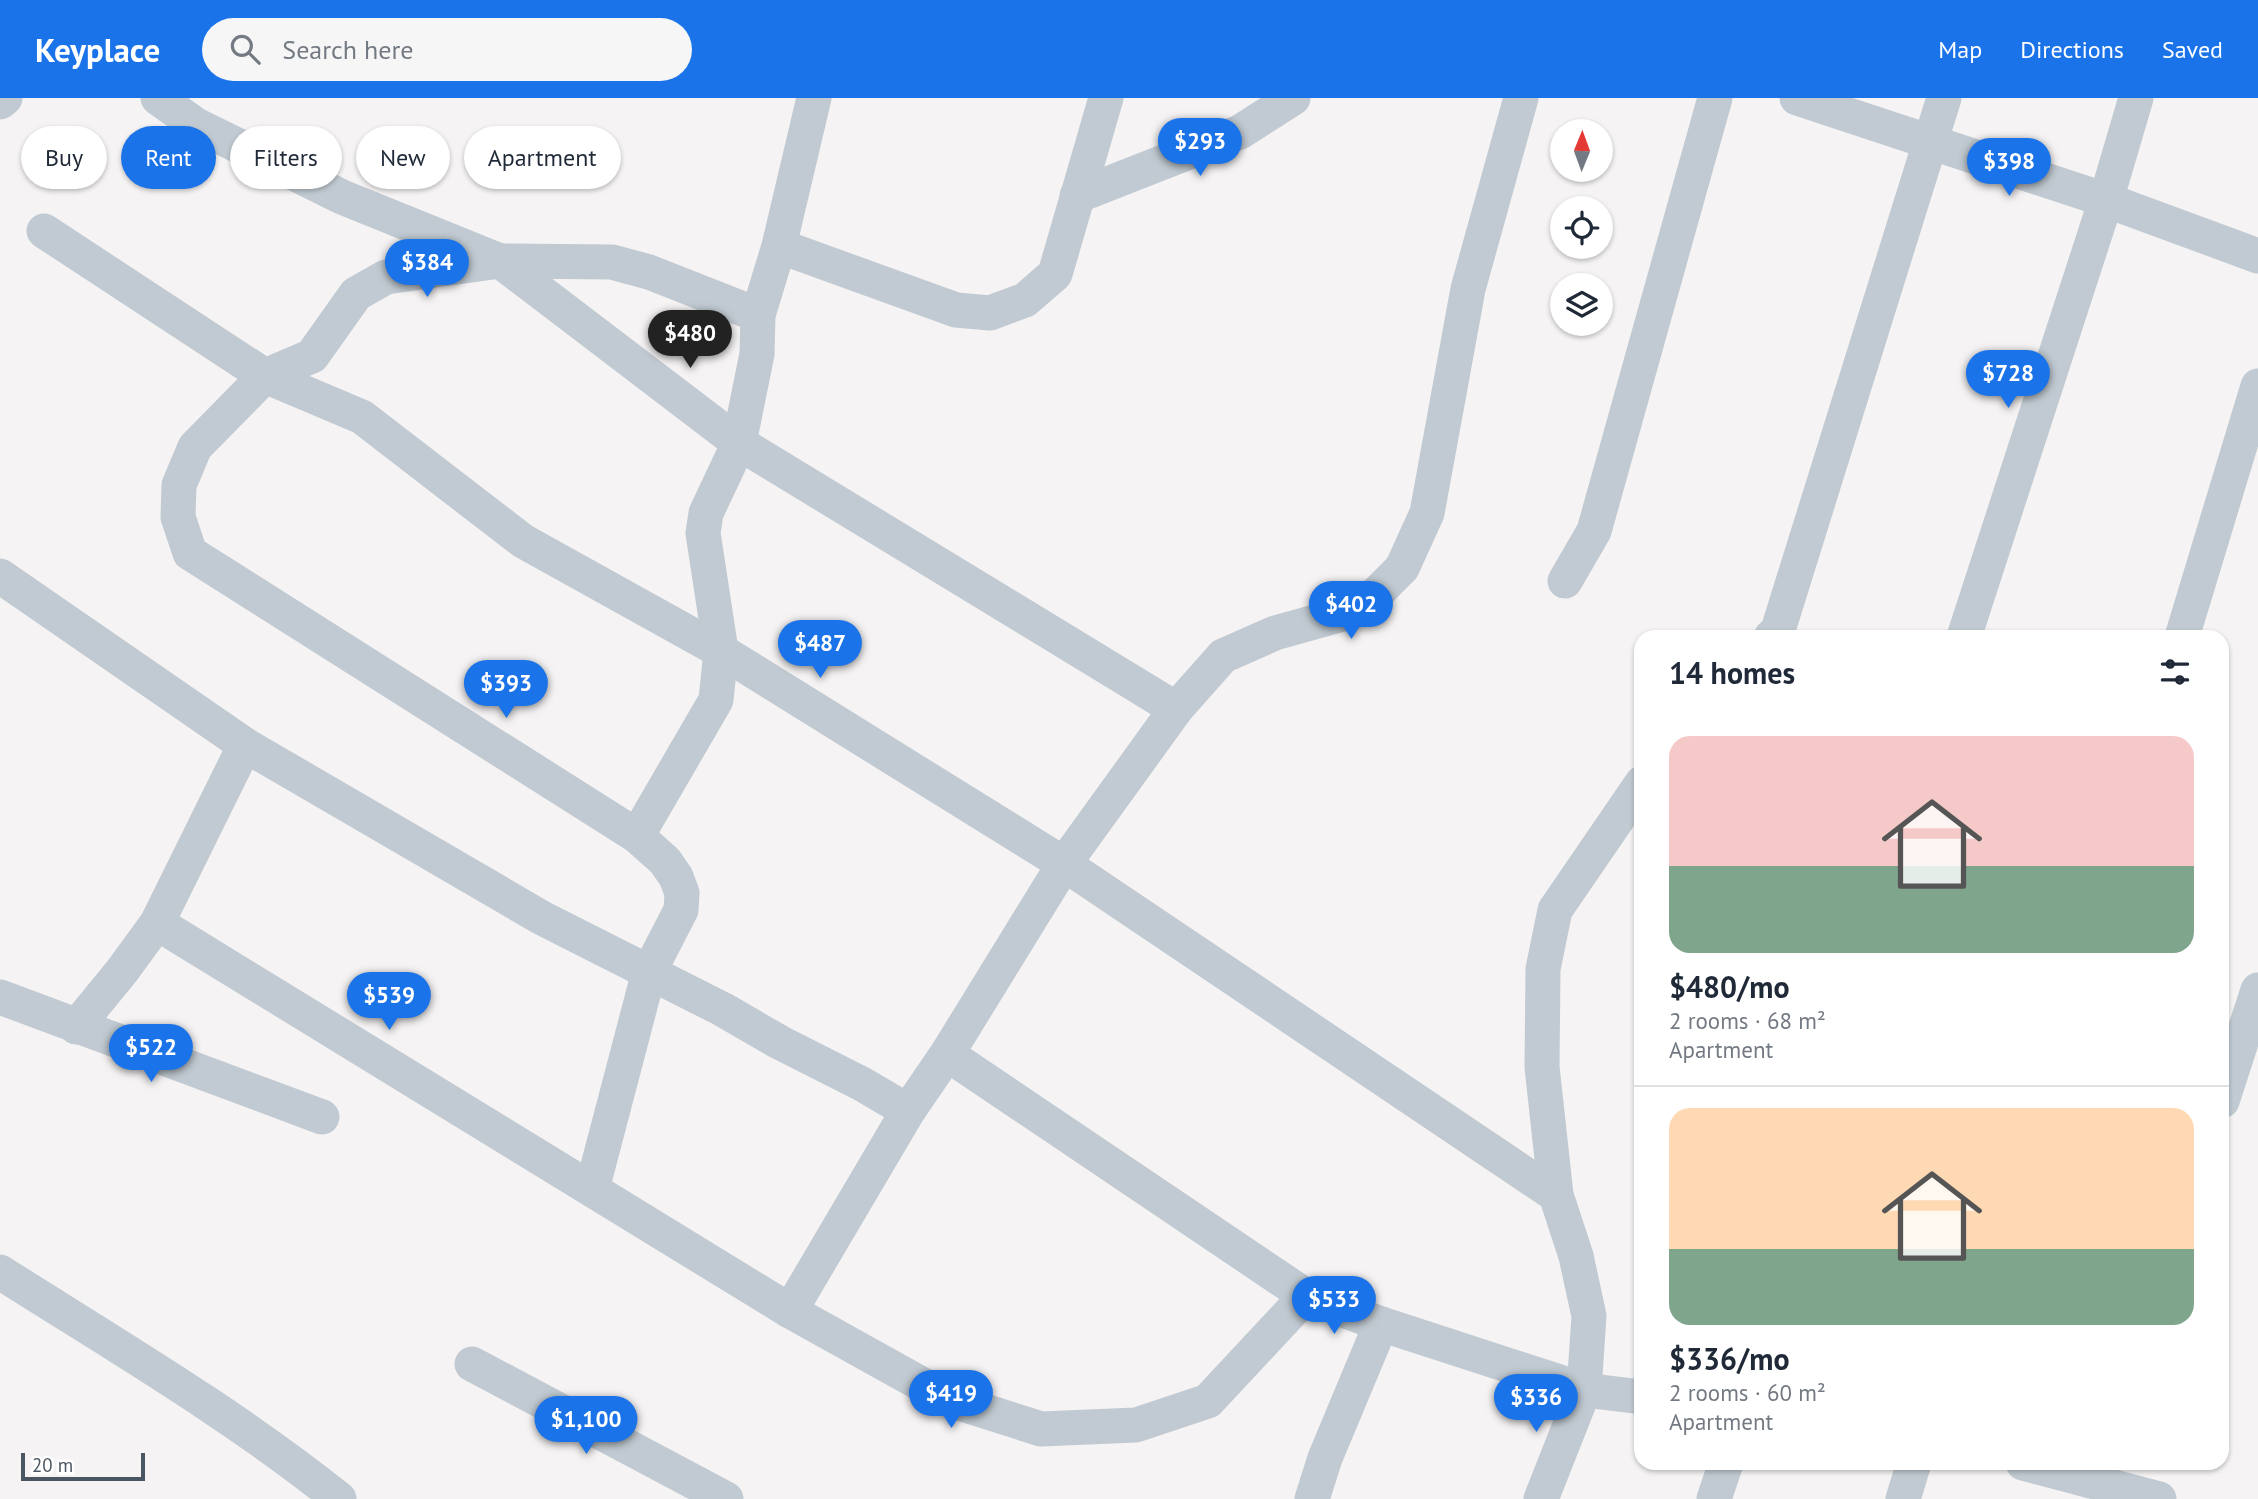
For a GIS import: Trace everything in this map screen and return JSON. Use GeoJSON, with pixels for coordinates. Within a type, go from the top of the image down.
{"type":"FeatureCollection","features":[{"type":"Feature","properties":{"kind":"street"},"geometry":{"type":"LineString","coordinates":[[0,102],[5,98]]}},
{"type":"Feature","properties":{"kind":"street"},"geometry":{"type":"LineString","coordinates":[[158,98],[196,125],[342,197],[500,261],[739,443],[1176,709]]}},
{"type":"Feature","properties":{"kind":"street"},"geometry":{"type":"LineString","coordinates":[[638,836],[716,700],[721,651],[703,533],[706,513],[739,443],[757,354],[758,314],[779,246],[814,98]]}},
{"type":"Feature","properties":{"kind":"street"},"geometry":{"type":"LineString","coordinates":[[779,246],[956,310],[989,313],[1025,300],[1055,274],[1106,98]]}},
{"type":"Feature","properties":{"kind":"street"},"geometry":{"type":"LineString","coordinates":[[1077,196],[1240,132],[1293,98]]}},
{"type":"Feature","properties":{"kind":"street"},"geometry":{"type":"LineString","coordinates":[[790,1311],[908,1111],[947,1054],[1064,864],[1176,709],[1223,656],[1275,633],[1360,609],[1402,568],[1427,513],[1468,289],[1521,98]]}},
{"type":"Feature","properties":{"kind":"street"},"geometry":{"type":"LineString","coordinates":[[1565,581],[1594,531],[1715,98]]}},
{"type":"Feature","properties":{"kind":"street"},"geometry":{"type":"LineString","coordinates":[[1797,98],[2106,200],[2258,257]]}},
{"type":"Feature","properties":{"kind":"street"},"geometry":{"type":"LineString","coordinates":[[1778,630],[1944,98]]}},
{"type":"Feature","properties":{"kind":"street"},"geometry":{"type":"LineString","coordinates":[[1966,630],[2106,200],[2136,98]]}},
{"type":"Feature","properties":{"kind":"street"},"geometry":{"type":"LineString","coordinates":[[44,231],[265,376],[362,416],[523,541],[721,651],[1064,864],[1556,1195]]}},
{"type":"Feature","properties":{"kind":"street"},"geometry":{"type":"LineString","coordinates":[[592,1189],[649,972],[681,910],[682,894],[676,877],[665,861],[638,836],[190,553],[178,517],[179,485],[195,447],[265,376],[312,356],[356,294],[386,276],[500,261],[612,262],[649,272],[758,314]]}},
{"type":"Feature","properties":{"kind":"street"},"geometry":{"type":"LineString","coordinates":[[2184,630],[2258,386]]}},
{"type":"Feature","properties":{"kind":"street"},"geometry":{"type":"LineString","coordinates":[[0,576],[244,745],[542,918],[722,1009],[908,1111]]}},
{"type":"Feature","properties":{"kind":"street"},"geometry":{"type":"LineString","coordinates":[[76,1027],[158,923],[244,745]]}},
{"type":"Feature","properties":{"kind":"street"},"geometry":{"type":"LineString","coordinates":[[1541,1499],[1584,1390],[1590,1316],[1576,1256],[1556,1195],[1542,1067],[1543,970],[1555,910],[1634,795]]}},
{"type":"Feature","properties":{"kind":"street"},"geometry":{"type":"LineString","coordinates":[[158,923],[790,1311],[950,1400],[1041,1429],[1136,1425],[1208,1401],[1307,1296]]}},
{"type":"Feature","properties":{"kind":"street"},"geometry":{"type":"LineString","coordinates":[[2229,1079],[2258,990]]}},
{"type":"Feature","properties":{"kind":"street"},"geometry":{"type":"LineString","coordinates":[[0,997],[322,1117]]}},
{"type":"Feature","properties":{"kind":"street"},"geometry":{"type":"LineString","coordinates":[[947,1054],[1307,1296],[1381,1324],[1584,1390],[1634,1396]]}},
{"type":"Feature","properties":{"kind":"street"},"geometry":{"type":"LineString","coordinates":[[0,1272],[169,1378],[299,1467],[339,1499]]}},
{"type":"Feature","properties":{"kind":"street"},"geometry":{"type":"LineString","coordinates":[[1312,1499],[1325,1458],[1381,1324]]}},
{"type":"Feature","properties":{"kind":"street"},"geometry":{"type":"LineString","coordinates":[[472,1364],[726,1499]]}},
{"type":"Feature","properties":{"kind":"street"},"geometry":{"type":"LineString","coordinates":[[1714,1499],[1724,1470]]}},
{"type":"Feature","properties":{"kind":"street"},"geometry":{"type":"LineString","coordinates":[[1903,1499],[1912,1470]]}},
{"type":"Feature","properties":{"kind":"street"},"geometry":{"type":"LineString","coordinates":[[2052,1470],[2159,1499]]}}]}
